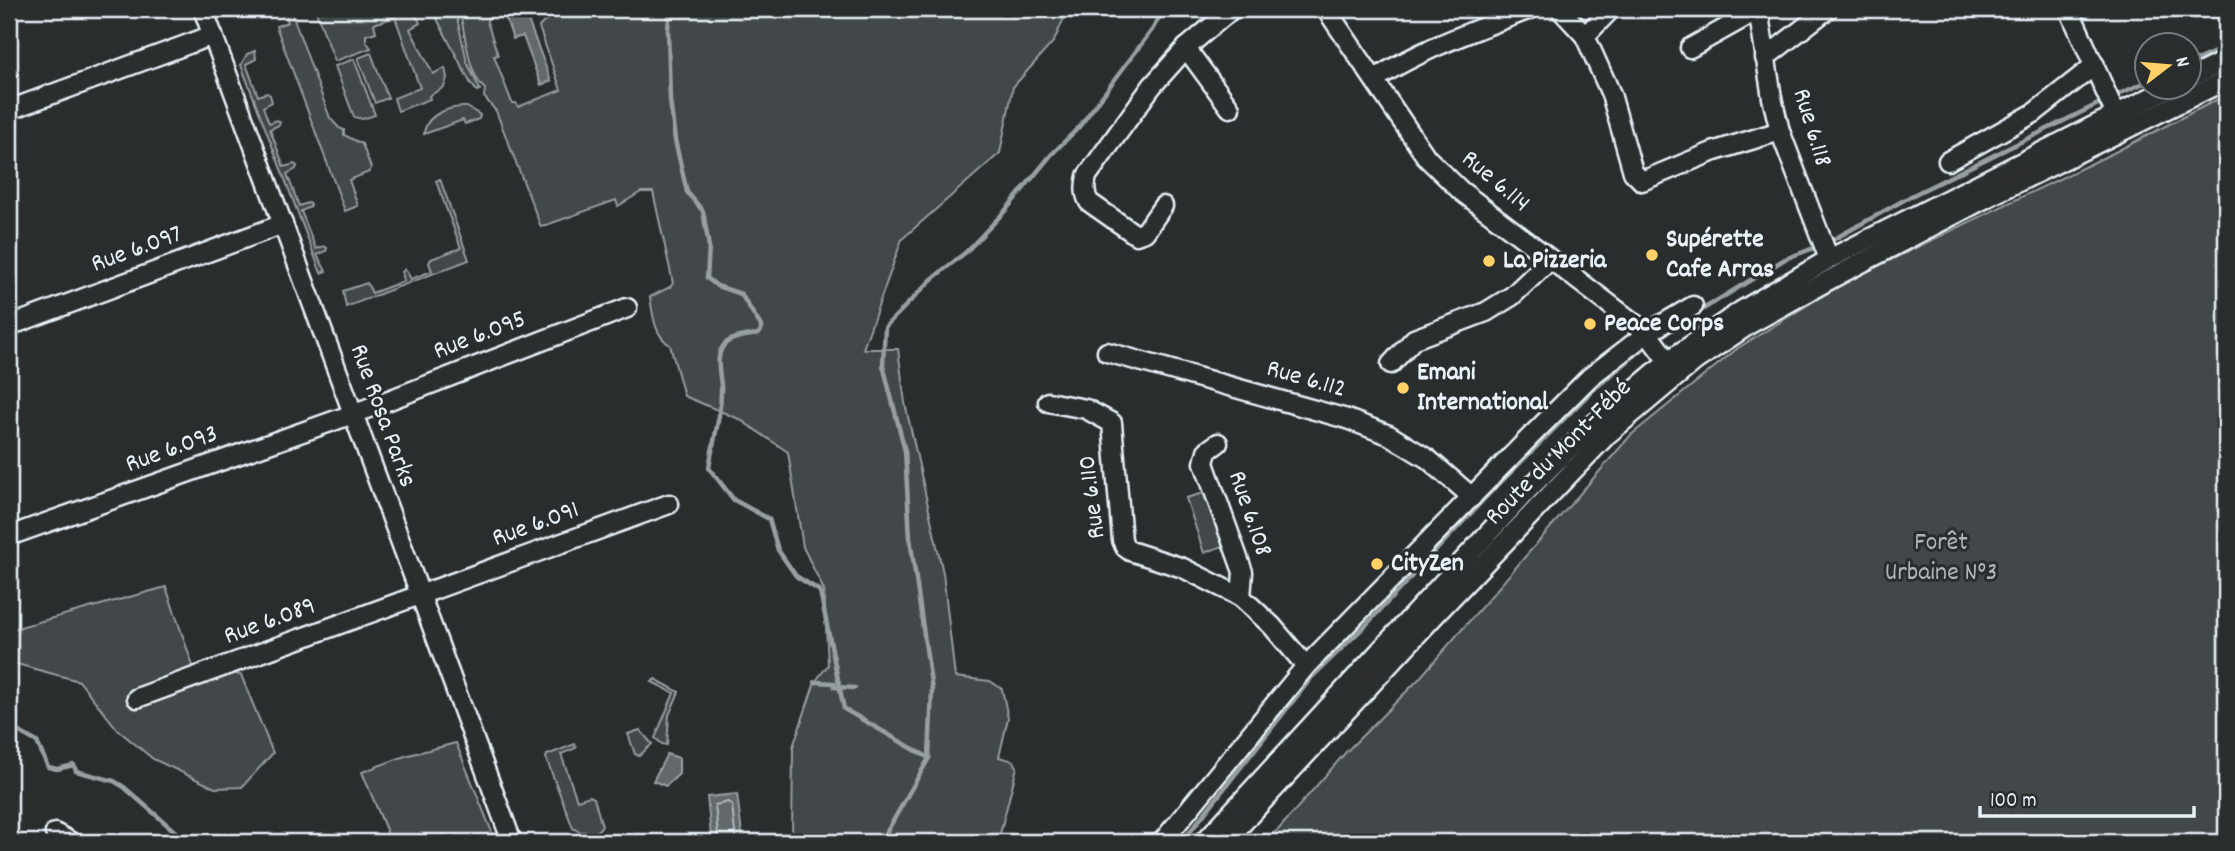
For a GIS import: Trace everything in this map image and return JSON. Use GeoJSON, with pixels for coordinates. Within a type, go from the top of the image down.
{"type":"FeatureCollection","features":[{"type":"Feature","properties":{"kind":"street","name":"Rue Rosa Parks"},"geometry":{"type":"LineString","coordinates":[[203,9],[512,842]]}},
{"type":"Feature","properties":{"kind":"street"},"geometry":{"type":"LineString","coordinates":[[1163,206],[1145,232],[1136,235],[1089,202],[1085,184],[1087,176],[1152,86],[1186,48],[1232,9]]}},
{"type":"Feature","properties":{"kind":"street","name":"Rue 6.114"},"geometry":{"type":"LineString","coordinates":[[1326,9],[1427,158],[1461,191],[1647,333],[1668,361]]}},
{"type":"Feature","properties":{"kind":"street"},"geometry":{"type":"LineString","coordinates":[[1375,79],[1436,46],[1530,9]]}},
{"type":"Feature","properties":{"kind":"street"},"geometry":{"type":"LineString","coordinates":[[1560,9],[1585,36],[1611,94],[1633,172],[1642,181],[1712,152],[1780,131]]}},
{"type":"Feature","properties":{"kind":"street"},"geometry":{"type":"LineString","coordinates":[[1585,36],[1611,9]]}},
{"type":"Feature","properties":{"kind":"street"},"geometry":{"type":"LineString","coordinates":[[1690,48],[1758,9]]}},
{"type":"Feature","properties":{"kind":"street","name":"Rue 6.118"},"geometry":{"type":"LineString","coordinates":[[1758,9],[1780,131],[1829,259]]}},
{"type":"Feature","properties":{"kind":"street"},"geometry":{"type":"LineString","coordinates":[[1765,58],[1828,9]]}},
{"type":"Feature","properties":{"kind":"street"},"geometry":{"type":"LineString","coordinates":[[2069,9],[2115,113]]}},
{"type":"Feature","properties":{"kind":"street"},"geometry":{"type":"LineString","coordinates":[[9,110],[212,34]]}},
{"type":"Feature","properties":{"kind":"street"},"geometry":{"type":"LineString","coordinates":[[1186,48],[1230,108]]}},
{"type":"Feature","properties":{"kind":"street"},"geometry":{"type":"LineString","coordinates":[[2204,71],[2226,60]]}},
{"type":"Feature","properties":{"kind":"street"},"geometry":{"type":"LineString","coordinates":[[1948,161],[2034,113],[2095,65]]}},
{"type":"Feature","properties":{"kind":"street","name":"Route du Mont-Fébé"},"geometry":{"type":"LineString","coordinates":[[1225,842],[1438,612],[1608,434],[1695,361],[1749,324],[1842,273],[2004,189],[2226,80]]}},
{"type":"Feature","properties":{"kind":"street","name":"Route du Mont-Fébé"},"geometry":{"type":"LineString","coordinates":[[1204,842],[1527,491],[1594,424],[1668,361],[1741,311],[1829,259],[2139,102]]}},
{"type":"Feature","properties":{"kind":"street","name":"Rue 6.097"},"geometry":{"type":"LineString","coordinates":[[9,326],[283,224]]}},
{"type":"Feature","properties":{"kind":"street"},"geometry":{"type":"LineString","coordinates":[[1391,364],[1414,339],[1486,312],[1512,296],[1550,260]]}},
{"type":"Feature","properties":{"kind":"street"},"geometry":{"type":"LineString","coordinates":[[1162,842],[1307,666],[1590,377],[1647,333],[1693,306]]}},
{"type":"Feature","properties":{"kind":"street","name":"Rue 6.095"},"geometry":{"type":"LineString","coordinates":[[353,414],[627,308]]}},
{"type":"Feature","properties":{"kind":"street","name":"Rue 6.112"},"geometry":{"type":"LineString","coordinates":[[1107,352],[1347,419],[1388,435],[1428,459],[1472,497]]}},
{"type":"Feature","properties":{"kind":"street","name":"Rue 6.110"},"geometry":{"type":"LineString","coordinates":[[1048,402],[1086,409],[1112,423],[1122,540],[1125,547],[1182,568],[1241,597]]}},
{"type":"Feature","properties":{"kind":"street","name":"Rue 6.093"},"geometry":{"type":"LineString","coordinates":[[9,536],[353,414]]}},
{"type":"Feature","properties":{"kind":"street","name":"Rue 6.108"},"geometry":{"type":"LineString","coordinates":[[1218,443],[1207,452],[1204,463],[1243,572],[1241,597],[1272,626],[1307,666]]}},
{"type":"Feature","properties":{"kind":"street","name":"Rue 6.091"},"geometry":{"type":"LineString","coordinates":[[421,596],[669,504]]}},
{"type":"Feature","properties":{"kind":"street","name":"Rue 6.089"},"geometry":{"type":"LineString","coordinates":[[137,698],[421,596]]}},
{"type":"Feature","properties":{"kind":"green space"},"geometry":{"type":"Polygon","coordinates":[[[315,9],[413,9],[420,23],[410,29],[433,74],[445,68],[447,78],[444,87],[429,96],[430,99],[398,111],[394,98],[420,88],[395,17],[374,24],[376,32],[366,35],[366,41],[371,48],[335,61],[315,9]]]}},
{"type":"Feature","properties":{"kind":"green space"},"geometry":{"type":"Polygon","coordinates":[[[455,9],[467,62],[480,90],[477,91],[435,15],[455,9]]]}},
{"type":"Feature","properties":{"kind":"green space"},"geometry":{"type":"Polygon","coordinates":[[[459,9],[489,9],[487,22],[498,55],[494,56],[512,103],[516,103],[518,107],[561,90],[539,27],[548,18],[550,9],[1068,9],[1054,41],[1013,87],[1000,153],[902,239],[863,349],[898,349],[905,403],[943,573],[955,677],[990,681],[1002,689],[1008,718],[999,757],[1014,761],[1017,767],[998,842],[792,842],[793,747],[815,682],[828,665],[824,590],[803,547],[788,452],[739,419],[684,396],[670,345],[655,324],[650,297],[673,283],[653,192],[641,192],[618,206],[616,200],[541,227],[496,111],[484,97],[485,89],[475,74],[459,9]]]}},
{"type":"Feature","properties":{"kind":"green space"},"geometry":{"type":"Polygon","coordinates":[[[291,11],[330,118],[344,130],[344,135],[362,144],[371,168],[369,172],[349,180],[358,206],[345,211],[276,26],[288,22],[285,12],[291,11]]]}},
{"type":"Feature","properties":{"kind":"green space"},"geometry":{"type":"Polygon","coordinates":[[[255,51],[256,59],[246,64],[258,96],[267,93],[270,95],[272,102],[263,107],[269,123],[277,120],[280,122],[270,129],[284,167],[294,164],[297,166],[287,174],[299,206],[311,204],[301,211],[316,249],[324,246],[327,248],[317,255],[326,271],[321,273],[241,65],[247,54],[255,51]]]}},
{"type":"Feature","properties":{"kind":"green space"},"geometry":{"type":"Polygon","coordinates":[[[371,53],[388,98],[375,103],[358,58],[371,53]]]}},
{"type":"Feature","properties":{"kind":"green space"},"geometry":{"type":"Polygon","coordinates":[[[354,59],[375,115],[363,119],[354,117],[335,66],[354,59]]]}},
{"type":"Feature","properties":{"kind":"green space","name":"Forêt Urbaine N°3"},"geometry":{"type":"Polygon","coordinates":[[[2226,95],[2226,842],[1259,842],[1278,830],[1346,752],[1418,680],[1631,435],[1738,348],[1845,282],[2113,153],[2226,95]]]}},
{"type":"Feature","properties":{"kind":"green space"},"geometry":{"type":"Polygon","coordinates":[[[467,107],[480,115],[479,119],[465,124],[463,120],[424,134],[425,127],[439,113],[467,107]]]}},
{"type":"Feature","properties":{"kind":"green space"},"geometry":{"type":"Polygon","coordinates":[[[440,179],[469,260],[346,307],[343,291],[367,283],[372,293],[404,281],[402,272],[405,269],[411,279],[432,271],[429,263],[431,259],[461,248],[436,181],[440,179]]]}},
{"type":"Feature","properties":{"kind":"green space"},"geometry":{"type":"Polygon","coordinates":[[[1204,493],[1223,546],[1204,553],[1186,498],[1204,493]]]}},
{"type":"Feature","properties":{"kind":"green space"},"geometry":{"type":"Polygon","coordinates":[[[166,587],[193,666],[241,675],[273,753],[242,787],[215,788],[153,759],[118,730],[79,681],[9,662],[9,630],[166,587]]]}},
{"type":"Feature","properties":{"kind":"green space"},"geometry":{"type":"Polygon","coordinates":[[[655,679],[679,692],[669,715],[667,745],[655,738],[674,693],[652,682],[655,679]]]}},
{"type":"Feature","properties":{"kind":"green space"},"geometry":{"type":"Polygon","coordinates":[[[640,730],[652,744],[639,756],[635,754],[628,734],[640,730]]]}},
{"type":"Feature","properties":{"kind":"green space"},"geometry":{"type":"Polygon","coordinates":[[[456,743],[496,842],[391,842],[362,772],[405,756],[456,743]]]}},
{"type":"Feature","properties":{"kind":"green space"},"geometry":{"type":"Polygon","coordinates":[[[575,744],[576,748],[561,754],[577,800],[590,796],[594,798],[602,826],[596,832],[580,832],[573,828],[546,758],[547,755],[575,744]]]}},
{"type":"Feature","properties":{"kind":"water"},"geometry":{"type":"Polygon","coordinates":[[[525,12],[551,81],[541,85],[523,36],[513,39],[506,19],[525,12]]]}},
{"type":"Feature","properties":{"kind":"water"},"geometry":{"type":"Polygon","coordinates":[[[667,754],[679,758],[679,774],[666,786],[653,781],[667,754]]]}},
{"type":"Feature","properties":{"kind":"water"},"geometry":{"type":"Polygon","coordinates":[[[737,794],[743,842],[694,842],[694,838],[711,836],[707,797],[737,794]]]}},
{"type":"Feature","properties":{"kind":"waterway"},"geometry":{"type":"LineString","coordinates":[[670,9],[670,100],[675,140],[687,192],[703,211],[709,247],[707,278],[717,286],[741,294],[761,326],[758,334],[729,341],[720,352],[720,406],[709,468],[734,500],[769,519],[778,550],[796,576],[820,591],[844,709],[929,758]]}},
{"type":"Feature","properties":{"kind":"waterway"},"geometry":{"type":"LineString","coordinates":[[881,842],[929,758],[932,690],[910,538],[905,451],[883,365],[885,327],[932,279],[966,252],[1079,127],[1152,30],[1164,9]]}},
{"type":"Feature","properties":{"kind":"waterway"},"geometry":{"type":"LineString","coordinates":[[2204,57],[2226,47]]}},
{"type":"Feature","properties":{"kind":"waterway"},"geometry":{"type":"LineString","coordinates":[[2119,94],[2134,87]]}},
{"type":"Feature","properties":{"kind":"waterway"},"geometry":{"type":"LineString","coordinates":[[1827,243],[1913,195],[2100,103]]}},
{"type":"Feature","properties":{"kind":"waterway"},"geometry":{"type":"LineString","coordinates":[[1695,314],[1785,259],[1819,246]]}},
{"type":"Feature","properties":{"kind":"waterway"},"geometry":{"type":"LineString","coordinates":[[1657,339],[1685,321]]}},
{"type":"Feature","properties":{"kind":"waterway"},"geometry":{"type":"LineString","coordinates":[[1182,842],[1311,678],[1365,626],[1487,496],[1593,390],[1650,343]]}},
{"type":"Feature","properties":{"kind":"waterway"},"geometry":{"type":"LineString","coordinates":[[815,682],[834,683],[834,687],[855,688]]}},
{"type":"Feature","properties":{"kind":"waterway"},"geometry":{"type":"LineString","coordinates":[[9,726],[37,742],[48,767],[57,769],[74,765],[76,771],[114,781],[187,842]]}},
{"type":"Feature","properties":{"kind":"place","name":"Supérette Cafe Arras"},"geometry":{"type":"Point","coordinates":[1652,255]}},
{"type":"Feature","properties":{"kind":"place","name":"La Pizzeria"},"geometry":{"type":"Point","coordinates":[1489,261]}},
{"type":"Feature","properties":{"kind":"place","name":"Peace Corps"},"geometry":{"type":"Point","coordinates":[1590,324]}},
{"type":"Feature","properties":{"kind":"place","name":"Emani International"},"geometry":{"type":"Point","coordinates":[1403,388]}},
{"type":"Feature","properties":{"kind":"place","name":"CityZen"},"geometry":{"type":"Point","coordinates":[1377,564]}}]}
